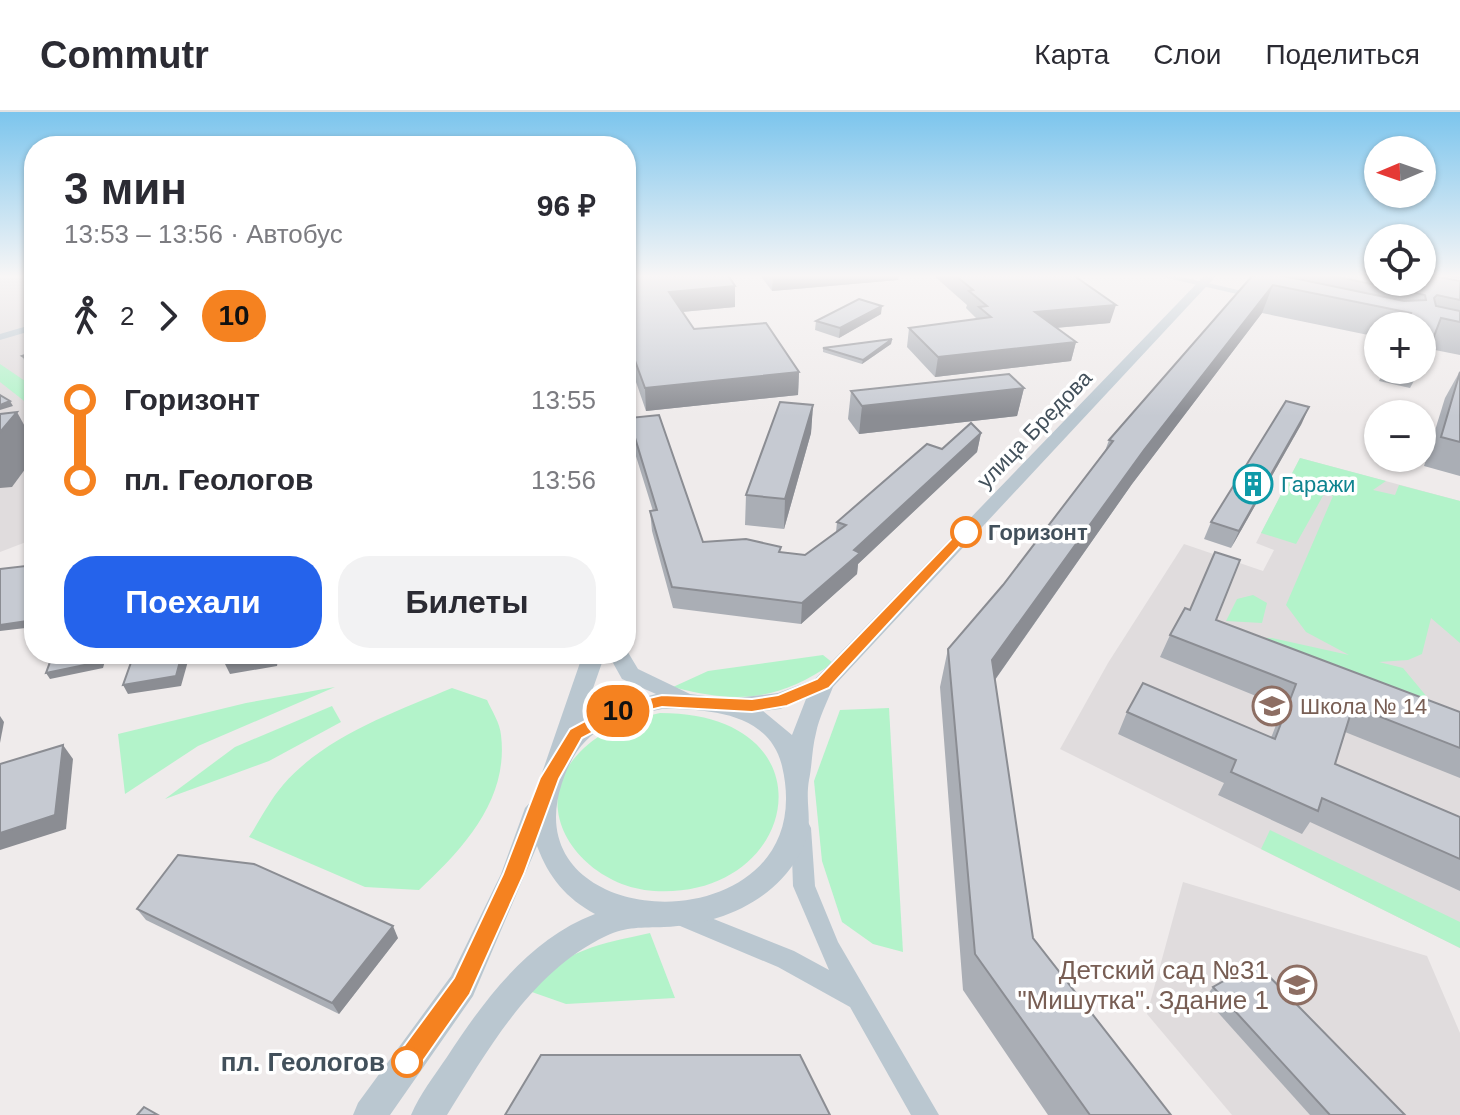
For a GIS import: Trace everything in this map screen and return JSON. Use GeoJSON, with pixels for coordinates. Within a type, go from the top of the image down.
{"type":"FeatureCollection","features":[{"type":"Feature","properties":{"kind":"street","name":"улица Бредова"},"geometry":{"type":"LineString","coordinates":[[823,684],[1167,322]]}},
{"type":"Feature","properties":{"kind":"street"},"geometry":{"type":"LineString","coordinates":[[0,337],[24,330]]}},
{"type":"Feature","properties":{"kind":"street"},"geometry":{"type":"LineString","coordinates":[[370,1115],[462,986],[514,874],[590,664]]}},
{"type":"Feature","properties":{"kind":"street"},"geometry":{"type":"LineString","coordinates":[[624,664],[630,674],[659,690],[741,711],[777,733],[789,750],[799,799],[804,886],[829,948],[926,1115]]}},
{"type":"Feature","properties":{"kind":"street"},"geometry":{"type":"LineString","coordinates":[[631,913],[593,898],[569,880],[545,842],[542,814],[550,778],[576,734],[597,720],[662,701],[780,701],[823,684]]}},
{"type":"Feature","properties":{"kind":"street"},"geometry":{"type":"LineString","coordinates":[[428,1115],[501,1004],[547,954],[597,923],[631,913],[671,913],[706,908],[740,898],[765,883],[783,862],[793,842],[804,733],[823,684]]}},
{"type":"Feature","properties":{"kind":"street"},"geometry":{"type":"LineString","coordinates":[[671,913],[786,959],[857,998]]}},
{"type":"Feature","properties":{"kind":"shaded area"},"geometry":{"type":"Polygon","coordinates":[[[0,322],[24,322],[24,543],[0,552],[0,322]]]}},
{"type":"Feature","properties":{"kind":"shaded area","name":"Школа № 14"},"geometry":{"type":"Polygon","coordinates":[[[1300,458],[1460,501],[1460,948],[1060,749],[1108,663],[1184,544],[1263,571],[1274,550],[1256,543],[1300,458]]]}},
{"type":"Feature","properties":{"kind":"shaded area","name":"Детский сад №31 \"Мишутка\". Здание 1"},"geometry":{"type":"Polygon","coordinates":[[[1183,882],[1427,956],[1460,1033],[1460,1115],[1232,1115],[1147,1014],[1183,882]]]}},
{"type":"Feature","properties":{"kind":"green space"},"geometry":{"type":"Polygon","coordinates":[[[0,364],[24,380],[24,401],[0,382],[0,364]]]}},
{"type":"Feature","properties":{"kind":"green space"},"geometry":{"type":"Polygon","coordinates":[[[1300,458],[1386,481],[1373,490],[1395,495],[1399,485],[1460,501],[1460,643],[1431,618],[1422,654],[1408,660],[1379,662],[1403,668],[1442,715],[1224,637],[1272,638],[1349,655],[1306,632],[1286,605],[1333,496],[1324,494],[1296,544],[1261,533],[1300,458]]]}},
{"type":"Feature","properties":{"kind":"green space"},"geometry":{"type":"Polygon","coordinates":[[[1253,595],[1267,603],[1262,623],[1226,621],[1237,599],[1253,595]]]}},
{"type":"Feature","properties":{"kind":"green space"},"geometry":{"type":"Polygon","coordinates":[[[823,655],[833,663],[813,676],[775,692],[737,697],[673,687],[708,671],[823,655]]]}},
{"type":"Feature","properties":{"kind":"green space"},"geometry":{"type":"Polygon","coordinates":[[[335,687],[198,746],[125,794],[118,734],[246,703],[335,687]]]}},
{"type":"Feature","properties":{"kind":"green space"},"geometry":{"type":"Polygon","coordinates":[[[452,688],[487,700],[500,731],[502,759],[498,781],[480,822],[452,858],[419,890],[365,887],[249,837],[283,785],[319,753],[362,727],[452,688]]]}},
{"type":"Feature","properties":{"kind":"green space"},"geometry":{"type":"Polygon","coordinates":[[[332,706],[341,722],[269,761],[165,799],[235,747],[332,706]]]}},
{"type":"Feature","properties":{"kind":"green space"},"geometry":{"type":"Polygon","coordinates":[[[889,708],[903,952],[873,944],[842,922],[822,861],[814,781],[840,710],[889,708]]]}},
{"type":"Feature","properties":{"kind":"green space"},"geometry":{"type":"Polygon","coordinates":[[[660,713],[716,721],[754,742],[774,772],[778,805],[767,839],[742,867],[704,886],[654,891],[628,886],[604,875],[584,860],[568,840],[559,818],[558,795],[566,771],[584,748],[619,726],[660,713]]]}},
{"type":"Feature","properties":{"kind":"green space"},"geometry":{"type":"Polygon","coordinates":[[[1270,830],[1460,922],[1460,948],[1261,849],[1270,830]]]}},
{"type":"Feature","properties":{"kind":"green space"},"geometry":{"type":"Polygon","coordinates":[[[650,933],[675,998],[566,1004],[529,991],[569,957],[599,945],[650,933]]]}},
{"type":"Feature","properties":{"kind":"building"},"geometry":{"type":"Polygon","coordinates":[[[636,322],[689,322],[694,329],[766,323],[799,372],[645,388],[636,363],[636,322]]]}},
{"type":"Feature","properties":{"kind":"building"},"geometry":{"type":"Polygon","coordinates":[[[819,322],[852,322],[840,328],[819,322]]]}},
{"type":"Feature","properties":{"kind":"building"},"geometry":{"type":"Polygon","coordinates":[[[955,322],[1048,322],[1076,342],[938,357],[909,328],[955,322]]]}},
{"type":"Feature","properties":{"kind":"building"},"geometry":{"type":"Polygon","coordinates":[[[1212,322],[1244,322],[1144,450],[992,660],[1033,938],[1171,1115],[1090,1115],[975,954],[948,649],[1003,585],[1113,441],[1109,440],[1212,322]]]}},
{"type":"Feature","properties":{"kind":"building"},"geometry":{"type":"Polygon","coordinates":[[[892,339],[863,360],[823,348],[892,339]]]}},
{"type":"Feature","properties":{"kind":"building"},"geometry":{"type":"Polygon","coordinates":[[[1460,372],[1460,442],[1441,437],[1460,372]]]}},
{"type":"Feature","properties":{"kind":"building"},"geometry":{"type":"Polygon","coordinates":[[[1009,374],[1024,388],[862,406],[851,391],[1009,374]]]}},
{"type":"Feature","properties":{"kind":"building"},"geometry":{"type":"Polygon","coordinates":[[[0,395],[10,401],[0,405],[0,395]]]}},
{"type":"Feature","properties":{"kind":"building"},"geometry":{"type":"Polygon","coordinates":[[[1286,401],[1309,407],[1239,531],[1211,522],[1286,401]]]}},
{"type":"Feature","properties":{"kind":"building"},"geometry":{"type":"Polygon","coordinates":[[[780,402],[813,405],[785,499],[746,495],[780,402]]]}},
{"type":"Feature","properties":{"kind":"building"},"geometry":{"type":"Polygon","coordinates":[[[17,412],[0,432],[0,414],[17,412]]]}},
{"type":"Feature","properties":{"kind":"building"},"geometry":{"type":"Polygon","coordinates":[[[659,415],[703,542],[746,539],[781,547],[779,552],[805,555],[846,525],[837,522],[927,444],[942,449],[971,423],[981,433],[854,550],[860,553],[802,603],[672,587],[650,511],[657,510],[636,441],[636,417],[659,415]]]}},
{"type":"Feature","properties":{"kind":"building"},"geometry":{"type":"Polygon","coordinates":[[[1215,552],[1240,560],[1216,620],[1460,712],[1460,748],[1353,706],[1335,764],[1460,817],[1460,859],[1322,798],[1318,811],[1231,772],[1236,760],[1127,712],[1143,683],[1275,739],[1296,684],[1170,635],[1185,608],[1190,610],[1215,552]]]}},
{"type":"Feature","properties":{"kind":"building"},"geometry":{"type":"Polygon","coordinates":[[[24,566],[24,621],[0,625],[0,569],[24,566]]]}},
{"type":"Feature","properties":{"kind":"building"},"geometry":{"type":"Polygon","coordinates":[[[49,664],[89,664],[46,673],[49,664]]]}},
{"type":"Feature","properties":{"kind":"building"},"geometry":{"type":"Polygon","coordinates":[[[130,664],[179,664],[176,676],[123,685],[130,664]]]}},
{"type":"Feature","properties":{"kind":"building"},"geometry":{"type":"Polygon","coordinates":[[[63,745],[55,815],[0,833],[0,764],[63,745]]]}},
{"type":"Feature","properties":{"kind":"building"},"geometry":{"type":"Polygon","coordinates":[[[178,855],[254,864],[393,926],[332,1003],[137,909],[178,855]]]}},
{"type":"Feature","properties":{"kind":"building"},"geometry":{"type":"Polygon","coordinates":[[[1256,963],[1405,1115],[1330,1115],[1213,987],[1256,963]]]}},
{"type":"Feature","properties":{"kind":"building"},"geometry":{"type":"Polygon","coordinates":[[[541,1055],[800,1055],[830,1115],[505,1115],[541,1055]]]}},
{"type":"Feature","properties":{"kind":"building"},"geometry":{"type":"Polygon","coordinates":[[[144,1107],[158,1115],[137,1115],[144,1107]]]}},
{"type":"Feature","properties":{"kind":"bus line","name":"10"},"geometry":{"type":"LineString","coordinates":[[407,1062],[462,986],[514,874],[550,778],[562,752],[576,734],[617,711],[662,701],[752,705],[780,701],[823,684],[966,532]]}},
{"type":"Feature","properties":{"kind":"place","name":"Гаражи"},"geometry":{"type":"Point","coordinates":[1253,484]}},
{"type":"Feature","properties":{"kind":"place","name":"Горизонт"},"geometry":{"type":"Point","coordinates":[966,532]}},
{"type":"Feature","properties":{"kind":"place","name":"Школа № 14"},"geometry":{"type":"Point","coordinates":[1272,706]}},
{"type":"Feature","properties":{"kind":"place","name":"Детский сад №31 \"Мишутка\". Здание 1"},"geometry":{"type":"Point","coordinates":[1297,985]}},
{"type":"Feature","properties":{"kind":"place","name":"пл. Геологов"},"geometry":{"type":"Point","coordinates":[407,1062]}}]}
